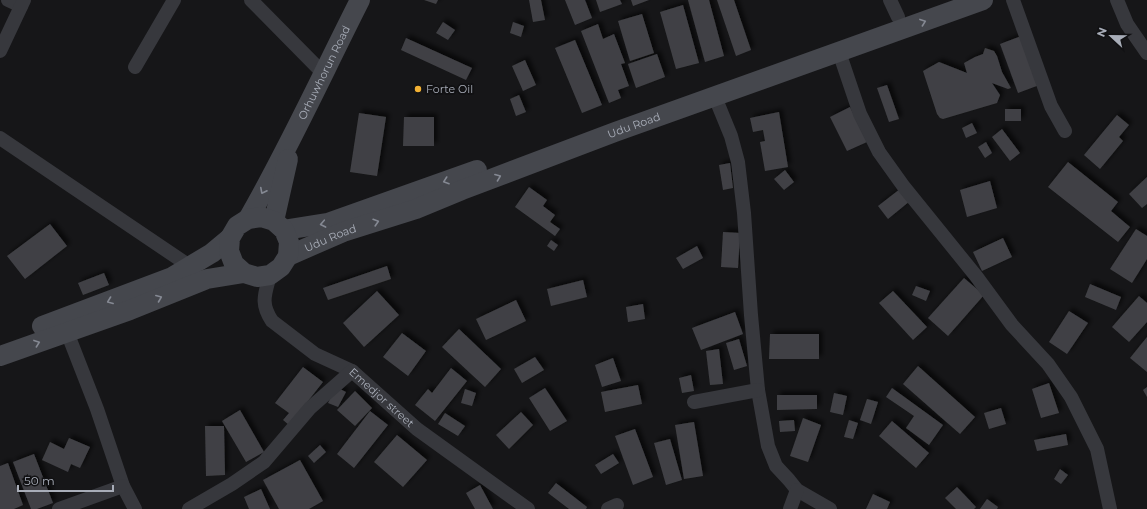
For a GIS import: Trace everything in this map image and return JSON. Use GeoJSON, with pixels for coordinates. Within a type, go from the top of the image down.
{"type":"FeatureCollection","features":[{"type":"Feature","properties":{"kind":"main road","name":"Orhuwhorun Road"},"geometry":{"type":"LineString","coordinates":[[248,219],[289,145],[360,0]]}},
{"type":"Feature","properties":{"kind":"main road","name":"Udu Road"},"geometry":{"type":"LineString","coordinates":[[279,225],[328,223],[461,176],[614,119],[798,55],[894,9],[943,0]]}},
{"type":"Feature","properties":{"kind":"main road","name":"Udu Road"},"geometry":{"type":"LineString","coordinates":[[288,256],[343,232],[416,209],[615,132],[983,0]]}},
{"type":"Feature","properties":{"kind":"main road","name":"Orhuwhorun Road"},"geometry":{"type":"LineString","coordinates":[[279,225],[289,145]]}},
{"type":"Feature","properties":{"kind":"main road"},"geometry":{"type":"LineString","coordinates":[[0,341],[172,278],[212,253],[230,238],[237,226],[248,219],[262,217],[279,225],[289,242],[288,256],[281,267],[270,275],[257,277],[244,273],[234,264],[229,251],[230,238]]}},
{"type":"Feature","properties":{"kind":"main road"},"geometry":{"type":"LineString","coordinates":[[0,356],[130,310],[207,279],[244,273]]}},
{"type":"Feature","properties":{"kind":"street"},"geometry":{"type":"LineString","coordinates":[[0,51],[22,3],[8,0]]}},
{"type":"Feature","properties":{"kind":"street"},"geometry":{"type":"LineString","coordinates":[[135,67],[174,0]]}},
{"type":"Feature","properties":{"kind":"street"},"geometry":{"type":"LineString","coordinates":[[251,0],[323,73]]}},
{"type":"Feature","properties":{"kind":"street"},"geometry":{"type":"LineString","coordinates":[[1013,0],[1051,106],[1065,131]]}},
{"type":"Feature","properties":{"kind":"street"},"geometry":{"type":"LineString","coordinates":[[1117,0],[1127,24],[1147,53]]}},
{"type":"Feature","properties":{"kind":"street"},"geometry":{"type":"LineString","coordinates":[[839,52],[860,114],[879,152],[904,186],[976,276],[1012,325],[1048,364],[1071,396],[1097,449],[1110,509]]}},
{"type":"Feature","properties":{"kind":"street"},"geometry":{"type":"LineString","coordinates":[[715,97],[731,136],[738,162],[744,213],[758,390],[768,446],[776,466],[796,490],[830,509]]}},
{"type":"Feature","properties":{"kind":"street"},"geometry":{"type":"LineString","coordinates":[[0,138],[191,267]]}},
{"type":"Feature","properties":{"kind":"street","name":"Emedjor street"},"geometry":{"type":"LineString","coordinates":[[270,275],[264,300],[268,314],[272,321],[315,354],[352,371],[417,429],[528,509]]}},
{"type":"Feature","properties":{"kind":"street"},"geometry":{"type":"LineString","coordinates":[[67,332],[123,486],[135,509]]}},
{"type":"Feature","properties":{"kind":"street"},"geometry":{"type":"LineString","coordinates":[[189,509],[232,484],[264,462],[310,408],[352,371]]}},
{"type":"Feature","properties":{"kind":"street"},"geometry":{"type":"LineString","coordinates":[[694,402],[758,390]]}},
{"type":"Feature","properties":{"kind":"street"},"geometry":{"type":"LineString","coordinates":[[59,509],[123,486]]}},
{"type":"Feature","properties":{"kind":"street"},"geometry":{"type":"LineString","coordinates":[[790,509],[796,490]]}},
{"type":"Feature","properties":{"kind":"building"},"geometry":{"type":"Polygon","coordinates":[[[424,0],[438,0],[436,4],[424,0]]]}},
{"type":"Feature","properties":{"kind":"building"},"geometry":{"type":"Polygon","coordinates":[[[529,0],[541,0],[545,20],[533,22],[529,0]]]}},
{"type":"Feature","properties":{"kind":"building"},"geometry":{"type":"Polygon","coordinates":[[[565,0],[585,0],[592,18],[575,25],[565,0]]]}},
{"type":"Feature","properties":{"kind":"building"},"geometry":{"type":"Polygon","coordinates":[[[596,0],[620,0],[622,4],[600,12],[596,0]]]}},
{"type":"Feature","properties":{"kind":"building"},"geometry":{"type":"Polygon","coordinates":[[[631,0],[649,0],[633,6],[631,0]]]}},
{"type":"Feature","properties":{"kind":"building"},"geometry":{"type":"Polygon","coordinates":[[[688,0],[709,0],[724,56],[705,62],[688,0]]]}},
{"type":"Feature","properties":{"kind":"building"},"geometry":{"type":"Polygon","coordinates":[[[717,0],[734,0],[751,50],[736,56],[717,0]]]}},
{"type":"Feature","properties":{"kind":"building"},"geometry":{"type":"Polygon","coordinates":[[[683,5],[699,63],[676,69],[660,12],[683,5]]]}},
{"type":"Feature","properties":{"kind":"building"},"geometry":{"type":"Polygon","coordinates":[[[642,14],[654,53],[630,61],[618,21],[642,14]]]}},
{"type":"Feature","properties":{"kind":"building"},"geometry":{"type":"Polygon","coordinates":[[[443,22],[455,30],[448,40],[436,33],[443,22]]]}},
{"type":"Feature","properties":{"kind":"building"},"geometry":{"type":"Polygon","coordinates":[[[513,22],[524,26],[521,37],[510,33],[513,22]]]}},
{"type":"Feature","properties":{"kind":"building"},"geometry":{"type":"Polygon","coordinates":[[[598,24],[603,39],[614,34],[625,63],[621,64],[629,86],[618,90],[621,98],[609,103],[581,31],[598,24]]]}},
{"type":"Feature","properties":{"kind":"building"},"geometry":{"type":"Polygon","coordinates":[[[1024,35],[1042,84],[1018,93],[1000,44],[1024,35]]]}},
{"type":"Feature","properties":{"kind":"building"},"geometry":{"type":"Polygon","coordinates":[[[406,38],[472,68],[466,80],[401,50],[406,38]]]}},
{"type":"Feature","properties":{"kind":"building"},"geometry":{"type":"Polygon","coordinates":[[[575,40],[602,105],[582,113],[555,48],[575,40]]]}},
{"type":"Feature","properties":{"kind":"building"},"geometry":{"type":"Polygon","coordinates":[[[985,48],[994,51],[1002,72],[1011,88],[1008,89],[992,83],[1000,95],[997,103],[943,119],[940,118],[937,114],[923,71],[939,62],[967,73],[964,63],[983,54],[985,48]]]}},
{"type":"Feature","properties":{"kind":"building"},"geometry":{"type":"Polygon","coordinates":[[[657,54],[665,77],[636,88],[628,64],[657,54]]]}},
{"type":"Feature","properties":{"kind":"building"},"geometry":{"type":"Polygon","coordinates":[[[525,60],[536,85],[523,91],[512,66],[525,60]]]}},
{"type":"Feature","properties":{"kind":"building"},"geometry":{"type":"Polygon","coordinates":[[[887,85],[899,119],[889,122],[877,88],[887,85]]]}},
{"type":"Feature","properties":{"kind":"building"},"geometry":{"type":"Polygon","coordinates":[[[519,95],[526,112],[516,116],[510,99],[519,95]]]}},
{"type":"Feature","properties":{"kind":"building"},"geometry":{"type":"Polygon","coordinates":[[[850,107],[867,142],[847,151],[830,117],[850,107]]]}},
{"type":"Feature","properties":{"kind":"building"},"geometry":{"type":"Polygon","coordinates":[[[1005,109],[1021,109],[1021,121],[1005,121],[1005,109]]]}},
{"type":"Feature","properties":{"kind":"building"},"geometry":{"type":"Polygon","coordinates":[[[779,112],[788,167],[765,171],[760,142],[765,141],[763,130],[753,132],[750,118],[779,112]]]}},
{"type":"Feature","properties":{"kind":"building"},"geometry":{"type":"Polygon","coordinates":[[[359,113],[386,117],[377,176],[350,172],[359,113]]]}},
{"type":"Feature","properties":{"kind":"building"},"geometry":{"type":"Polygon","coordinates":[[[1117,115],[1129,125],[1119,137],[1123,141],[1100,169],[1084,155],[1117,115]]]}},
{"type":"Feature","properties":{"kind":"building"},"geometry":{"type":"Polygon","coordinates":[[[404,117],[434,117],[434,146],[403,146],[404,117]]]}},
{"type":"Feature","properties":{"kind":"building"},"geometry":{"type":"Polygon","coordinates":[[[972,123],[977,133],[966,138],[962,128],[972,123]]]}},
{"type":"Feature","properties":{"kind":"building"},"geometry":{"type":"Polygon","coordinates":[[[1002,129],[1020,153],[1010,161],[992,137],[1002,129]]]}},
{"type":"Feature","properties":{"kind":"building"},"geometry":{"type":"Polygon","coordinates":[[[986,142],[992,153],[985,158],[978,147],[986,142]]]}},
{"type":"Feature","properties":{"kind":"building"},"geometry":{"type":"Polygon","coordinates":[[[1068,162],[1118,202],[1111,211],[1130,227],[1118,242],[1048,187],[1068,162]]]}},
{"type":"Feature","properties":{"kind":"building"},"geometry":{"type":"Polygon","coordinates":[[[730,163],[733,188],[723,190],[719,165],[730,163]]]}},
{"type":"Feature","properties":{"kind":"building"},"geometry":{"type":"Polygon","coordinates":[[[785,170],[794,182],[784,190],[774,179],[785,170]]]}},
{"type":"Feature","properties":{"kind":"building"},"geometry":{"type":"Polygon","coordinates":[[[1147,177],[1147,204],[1142,208],[1129,194],[1147,177]]]}},
{"type":"Feature","properties":{"kind":"building"},"geometry":{"type":"Polygon","coordinates":[[[990,181],[997,208],[967,217],[960,190],[990,181]]]}},
{"type":"Feature","properties":{"kind":"building"},"geometry":{"type":"Polygon","coordinates":[[[529,187],[547,200],[543,206],[555,215],[550,222],[560,229],[555,236],[515,207],[529,187]]]}},
{"type":"Feature","properties":{"kind":"building"},"geometry":{"type":"Polygon","coordinates":[[[900,189],[910,201],[888,219],[878,206],[900,189]]]}},
{"type":"Feature","properties":{"kind":"building"},"geometry":{"type":"Polygon","coordinates":[[[50,224],[67,246],[25,279],[7,256],[50,224]]]}},
{"type":"Feature","properties":{"kind":"building"},"geometry":{"type":"Polygon","coordinates":[[[1136,229],[1147,236],[1147,259],[1132,283],[1110,269],[1136,229]]]}},
{"type":"Feature","properties":{"kind":"building"},"geometry":{"type":"Polygon","coordinates":[[[723,232],[740,233],[738,268],[721,267],[723,232]]]}},
{"type":"Feature","properties":{"kind":"building"},"geometry":{"type":"Polygon","coordinates":[[[1003,238],[1012,257],[982,271],[973,252],[1003,238]]]}},
{"type":"Feature","properties":{"kind":"building"},"geometry":{"type":"Polygon","coordinates":[[[551,240],[558,245],[554,251],[547,246],[551,240]]]}},
{"type":"Feature","properties":{"kind":"building"},"geometry":{"type":"Polygon","coordinates":[[[697,246],[703,258],[683,269],[676,258],[697,246]]]}},
{"type":"Feature","properties":{"kind":"building"},"geometry":{"type":"Polygon","coordinates":[[[387,266],[391,279],[328,300],[323,288],[387,266]]]}},
{"type":"Feature","properties":{"kind":"building"},"geometry":{"type":"Polygon","coordinates":[[[104,273],[109,285],[83,295],[78,283],[104,273]]]}},
{"type":"Feature","properties":{"kind":"building"},"geometry":{"type":"Polygon","coordinates":[[[964,278],[984,295],[948,336],[928,318],[964,278]]]}},
{"type":"Feature","properties":{"kind":"building"},"geometry":{"type":"Polygon","coordinates":[[[583,280],[587,297],[551,306],[547,289],[583,280]]]}},
{"type":"Feature","properties":{"kind":"building"},"geometry":{"type":"Polygon","coordinates":[[[1090,284],[1121,297],[1116,310],[1085,297],[1090,284]]]}},
{"type":"Feature","properties":{"kind":"building"},"geometry":{"type":"Polygon","coordinates":[[[916,286],[930,291],[926,301],[912,295],[916,286]]]}},
{"type":"Feature","properties":{"kind":"building"},"geometry":{"type":"Polygon","coordinates":[[[377,291],[399,315],[364,347],[343,323],[377,291]]]}},
{"type":"Feature","properties":{"kind":"building"},"geometry":{"type":"Polygon","coordinates":[[[893,291],[927,327],[913,340],[879,303],[893,291]]]}},
{"type":"Feature","properties":{"kind":"building"},"geometry":{"type":"Polygon","coordinates":[[[1139,296],[1147,303],[1147,322],[1129,342],[1112,327],[1139,296]]]}},
{"type":"Feature","properties":{"kind":"building"},"geometry":{"type":"Polygon","coordinates":[[[516,300],[526,321],[486,340],[476,319],[516,300]]]}},
{"type":"Feature","properties":{"kind":"building"},"geometry":{"type":"Polygon","coordinates":[[[643,304],[645,319],[628,322],[626,307],[643,304]]]}},
{"type":"Feature","properties":{"kind":"building"},"geometry":{"type":"Polygon","coordinates":[[[1069,311],[1088,323],[1067,354],[1049,342],[1069,311]]]}},
{"type":"Feature","properties":{"kind":"building"},"geometry":{"type":"Polygon","coordinates":[[[735,312],[743,334],[701,350],[692,328],[735,312]]]}},
{"type":"Feature","properties":{"kind":"building"},"geometry":{"type":"Polygon","coordinates":[[[459,329],[501,369],[485,387],[442,347],[459,329]]]}},
{"type":"Feature","properties":{"kind":"building"},"geometry":{"type":"Polygon","coordinates":[[[402,333],[426,351],[408,376],[383,357],[402,333]]]}},
{"type":"Feature","properties":{"kind":"building"},"geometry":{"type":"Polygon","coordinates":[[[770,334],[819,334],[819,359],[769,359],[770,334]]]}},
{"type":"Feature","properties":{"kind":"building"},"geometry":{"type":"Polygon","coordinates":[[[1147,337],[1147,372],[1130,358],[1147,337]]]}},
{"type":"Feature","properties":{"kind":"building"},"geometry":{"type":"Polygon","coordinates":[[[739,339],[747,366],[734,370],[726,343],[739,339]]]}},
{"type":"Feature","properties":{"kind":"building"},"geometry":{"type":"Polygon","coordinates":[[[719,349],[723,384],[710,385],[706,351],[719,349]]]}},
{"type":"Feature","properties":{"kind":"building"},"geometry":{"type":"Polygon","coordinates":[[[535,357],[544,370],[522,383],[514,369],[535,357]]]}},
{"type":"Feature","properties":{"kind":"building"},"geometry":{"type":"Polygon","coordinates":[[[613,358],[621,381],[602,387],[595,365],[613,358]]]}},
{"type":"Feature","properties":{"kind":"building"},"geometry":{"type":"Polygon","coordinates":[[[918,366],[975,417],[960,434],[903,384],[918,366]]]}},
{"type":"Feature","properties":{"kind":"building"},"geometry":{"type":"Polygon","coordinates":[[[303,367],[323,382],[289,425],[283,420],[289,413],[275,403],[303,367]]]}},
{"type":"Feature","properties":{"kind":"building"},"geometry":{"type":"Polygon","coordinates":[[[451,368],[467,381],[435,421],[415,405],[428,389],[432,393],[451,368]]]}},
{"type":"Feature","properties":{"kind":"building"},"geometry":{"type":"Polygon","coordinates":[[[691,375],[694,391],[682,393],[679,378],[691,375]]]}},
{"type":"Feature","properties":{"kind":"building"},"geometry":{"type":"Polygon","coordinates":[[[1049,383],[1059,413],[1041,418],[1032,389],[1049,383]]]}},
{"type":"Feature","properties":{"kind":"building"},"geometry":{"type":"Polygon","coordinates":[[[638,385],[642,404],[605,412],[601,392],[638,385]]]}},
{"type":"Feature","properties":{"kind":"building"},"geometry":{"type":"Polygon","coordinates":[[[336,387],[346,392],[338,407],[328,403],[336,387]]]}},
{"type":"Feature","properties":{"kind":"building"},"geometry":{"type":"Polygon","coordinates":[[[1147,387],[1147,397],[1143,390],[1147,387]]]}},
{"type":"Feature","properties":{"kind":"building"},"geometry":{"type":"Polygon","coordinates":[[[545,388],[567,421],[550,431],[529,398],[545,388]]]}},
{"type":"Feature","properties":{"kind":"building"},"geometry":{"type":"Polygon","coordinates":[[[892,388],[943,425],[929,445],[906,428],[914,416],[886,397],[892,388]]]}},
{"type":"Feature","properties":{"kind":"building"},"geometry":{"type":"Polygon","coordinates":[[[465,389],[476,393],[472,406],[461,403],[465,389]]]}},
{"type":"Feature","properties":{"kind":"building"},"geometry":{"type":"Polygon","coordinates":[[[355,391],[372,408],[355,426],[337,410],[355,391]]]}},
{"type":"Feature","properties":{"kind":"building"},"geometry":{"type":"Polygon","coordinates":[[[834,393],[847,396],[843,415],[830,412],[834,393]]]}},
{"type":"Feature","properties":{"kind":"building"},"geometry":{"type":"Polygon","coordinates":[[[777,395],[817,395],[817,409],[777,410],[777,395]]]}},
{"type":"Feature","properties":{"kind":"building"},"geometry":{"type":"Polygon","coordinates":[[[867,399],[878,402],[871,424],[860,420],[867,399]]]}},
{"type":"Feature","properties":{"kind":"building"},"geometry":{"type":"Polygon","coordinates":[[[1001,408],[1006,424],[989,429],[984,413],[1001,408]]]}},
{"type":"Feature","properties":{"kind":"building"},"geometry":{"type":"Polygon","coordinates":[[[240,410],[264,452],[246,462],[222,421],[240,410]]]}},
{"type":"Feature","properties":{"kind":"building"},"geometry":{"type":"Polygon","coordinates":[[[370,411],[388,425],[354,468],[337,454],[370,411]]]}},
{"type":"Feature","properties":{"kind":"building"},"geometry":{"type":"Polygon","coordinates":[[[521,412],[533,425],[509,449],[496,435],[521,412]]]}},
{"type":"Feature","properties":{"kind":"building"},"geometry":{"type":"Polygon","coordinates":[[[445,413],[465,426],[458,436],[438,424],[445,413]]]}},
{"type":"Feature","properties":{"kind":"building"},"geometry":{"type":"Polygon","coordinates":[[[803,418],[821,425],[808,462],[790,456],[803,418]]]}},
{"type":"Feature","properties":{"kind":"building"},"geometry":{"type":"Polygon","coordinates":[[[794,420],[795,431],[780,432],[779,421],[794,420]]]}},
{"type":"Feature","properties":{"kind":"building"},"geometry":{"type":"Polygon","coordinates":[[[849,420],[858,423],[853,439],[844,437],[849,420]]]}},
{"type":"Feature","properties":{"kind":"building"},"geometry":{"type":"Polygon","coordinates":[[[892,421],[929,453],[916,468],[879,436],[892,421]]]}},
{"type":"Feature","properties":{"kind":"building"},"geometry":{"type":"Polygon","coordinates":[[[694,422],[703,476],[684,479],[675,425],[694,422]]]}},
{"type":"Feature","properties":{"kind":"building"},"geometry":{"type":"Polygon","coordinates":[[[205,426],[224,426],[225,475],[206,476],[205,426]]]}},
{"type":"Feature","properties":{"kind":"building"},"geometry":{"type":"Polygon","coordinates":[[[635,429],[653,477],[633,485],[615,436],[635,429]]]}},
{"type":"Feature","properties":{"kind":"building"},"geometry":{"type":"Polygon","coordinates":[[[1066,434],[1068,445],[1037,451],[1034,440],[1066,434]]]}},
{"type":"Feature","properties":{"kind":"building"},"geometry":{"type":"Polygon","coordinates":[[[397,435],[427,460],[403,487],[374,462],[397,435]]]}},
{"type":"Feature","properties":{"kind":"building"},"geometry":{"type":"Polygon","coordinates":[[[69,438],[90,447],[80,468],[71,464],[68,472],[42,460],[50,442],[64,449],[69,438]]]}},
{"type":"Feature","properties":{"kind":"building"},"geometry":{"type":"Polygon","coordinates":[[[670,439],[682,480],[666,485],[654,443],[670,439]]]}},
{"type":"Feature","properties":{"kind":"building"},"geometry":{"type":"Polygon","coordinates":[[[320,445],[326,452],[314,463],[308,456],[320,445]]]}},
{"type":"Feature","properties":{"kind":"building"},"geometry":{"type":"Polygon","coordinates":[[[34,454],[53,503],[37,509],[31,509],[13,462],[34,454]]]}},
{"type":"Feature","properties":{"kind":"building"},"geometry":{"type":"Polygon","coordinates":[[[613,454],[619,463],[601,474],[595,465],[613,454]]]}},
{"type":"Feature","properties":{"kind":"building"},"geometry":{"type":"Polygon","coordinates":[[[300,460],[323,501],[309,509],[279,509],[263,480],[300,460]]]}},
{"type":"Feature","properties":{"kind":"building"},"geometry":{"type":"Polygon","coordinates":[[[8,463],[23,505],[14,509],[0,509],[0,466],[8,463]]]}},
{"type":"Feature","properties":{"kind":"building"},"geometry":{"type":"Polygon","coordinates":[[[1060,469],[1068,475],[1061,484],[1054,479],[1060,469]]]}},
{"type":"Feature","properties":{"kind":"building"},"geometry":{"type":"Polygon","coordinates":[[[556,483],[587,507],[586,509],[569,509],[548,493],[556,483]]]}},
{"type":"Feature","properties":{"kind":"building"},"geometry":{"type":"Polygon","coordinates":[[[480,485],[493,509],[475,509],[466,493],[480,485]]]}},
{"type":"Feature","properties":{"kind":"building"},"geometry":{"type":"Polygon","coordinates":[[[957,487],[976,507],[974,509],[956,509],[945,498],[957,487]]]}},
{"type":"Feature","properties":{"kind":"building"},"geometry":{"type":"Polygon","coordinates":[[[261,489],[270,509],[249,509],[244,497],[261,489]]]}},
{"type":"Feature","properties":{"kind":"building"},"geometry":{"type":"Polygon","coordinates":[[[873,494],[890,502],[887,509],[866,509],[873,494]]]}},
{"type":"Feature","properties":{"kind":"building"},"geometry":{"type":"Polygon","coordinates":[[[987,499],[998,507],[997,509],[980,509],[987,499]]]}},
{"type":"Feature","properties":{"kind":"place","name":"Forte Oil"},"geometry":{"type":"Point","coordinates":[418,89]}}]}
